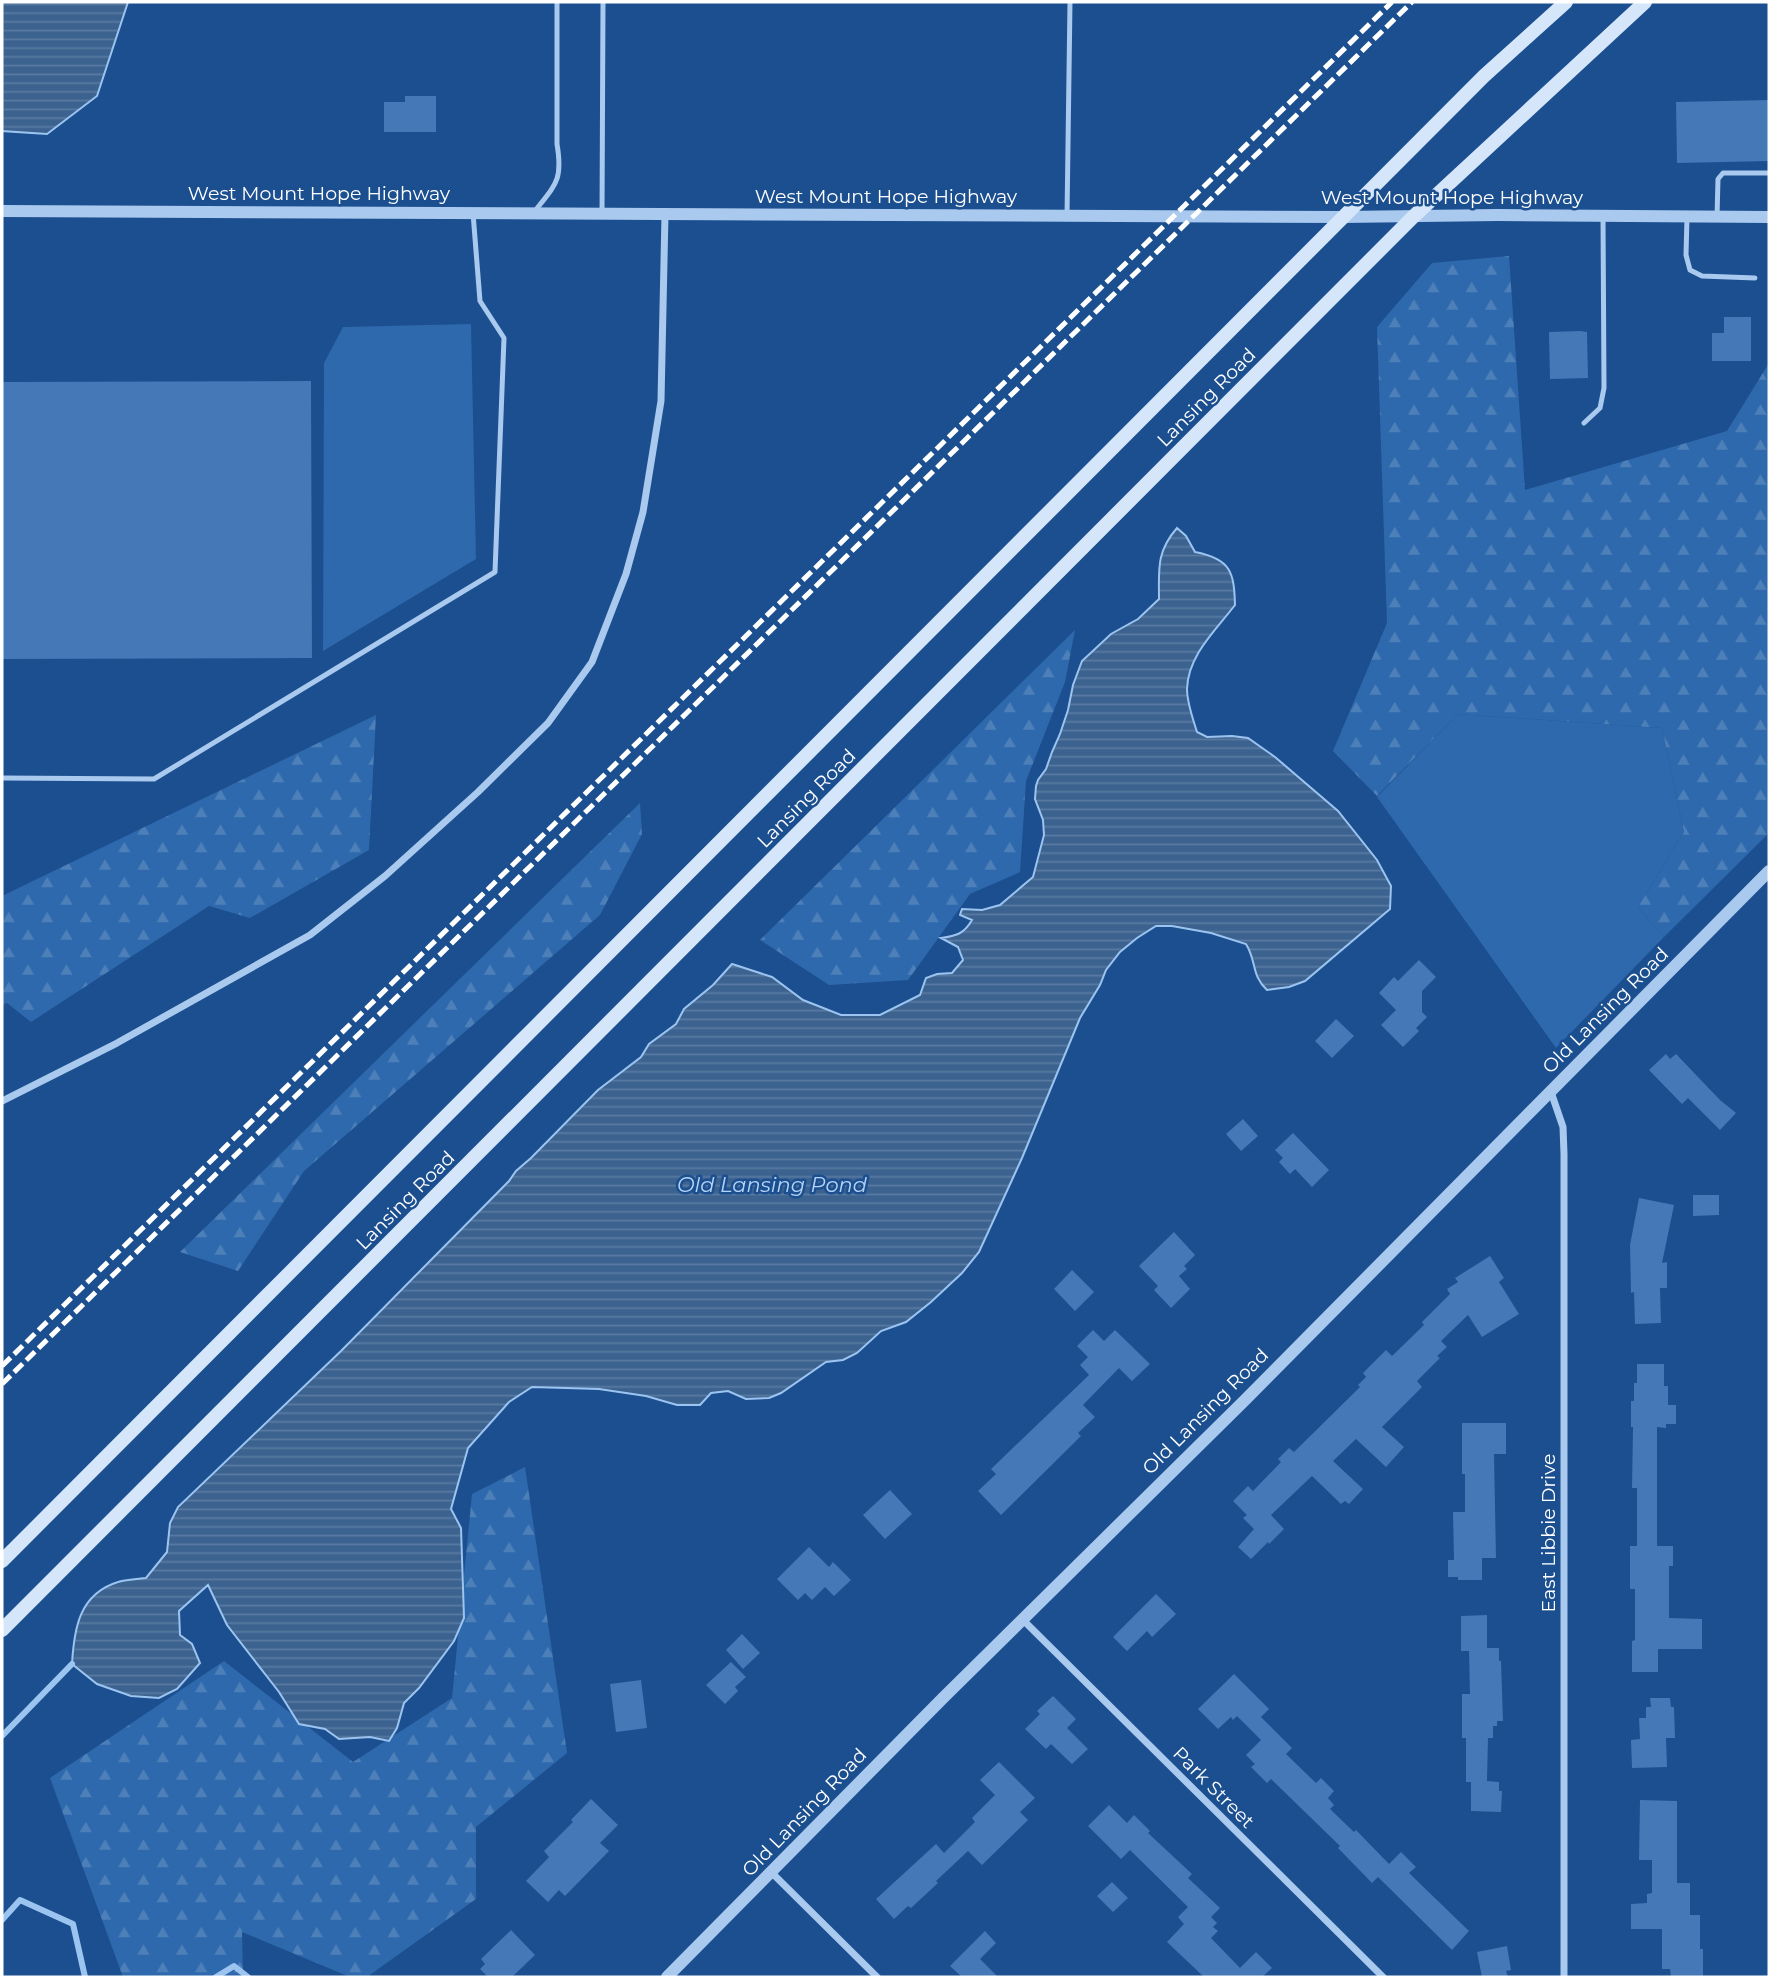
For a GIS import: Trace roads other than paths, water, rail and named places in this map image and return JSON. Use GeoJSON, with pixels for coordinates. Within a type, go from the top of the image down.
{"type":"FeatureCollection","features":[{"type":"Feature","properties":{"kind":"main road","name":"Lansing Road"},"geometry":{"type":"LineString","coordinates":[[2,1561],[1484,76],[1566,2]]}},
{"type":"Feature","properties":{"kind":"main road","name":"Lansing Road"},"geometry":{"type":"LineString","coordinates":[[2,1630],[1414,216],[1645,2]]}},
{"type":"Feature","properties":{"kind":"street","name":"West Mount Hope Highway"},"geometry":{"type":"LineString","coordinates":[[2,211],[1769,218]]}},
{"type":"Feature","properties":{"kind":"street"},"geometry":{"type":"LineString","coordinates":[[2,1101],[117,1043],[310,935],[386,876],[478,792],[548,723],[592,662],[626,574],[643,512],[660,401],[665,215]]}},
{"type":"Feature","properties":{"kind":"street","name":"Old Lansing Road"},"geometry":{"type":"LineString","coordinates":[[667,1977],[1769,871]]}},
{"type":"Feature","properties":{"kind":"street","name":"East Libbie Drive"},"geometry":{"type":"LineString","coordinates":[[1552,1091],[1563,1127],[1564,1154],[1564,1977]]}},
{"type":"Feature","properties":{"kind":"street","name":"Park Street"},"geometry":{"type":"LineString","coordinates":[[1022,1619],[1383,1977]]}},
{"type":"Feature","properties":{"kind":"street"},"geometry":{"type":"LineString","coordinates":[[771,1872],[877,1977]]}},
{"type":"Feature","properties":{"kind":"lane"},"geometry":{"type":"LineString","coordinates":[[533,214],[557,183],[561,164],[557,144],[557,2]]}},
{"type":"Feature","properties":{"kind":"lane"},"geometry":{"type":"LineString","coordinates":[[602,214],[603,2]]}},
{"type":"Feature","properties":{"kind":"lane"},"geometry":{"type":"LineString","coordinates":[[1067,216],[1070,2]]}},
{"type":"Feature","properties":{"kind":"lane"},"geometry":{"type":"LineString","coordinates":[[1717,217],[1718,179],[1723,173],[1769,173]]}},
{"type":"Feature","properties":{"kind":"lane"},"geometry":{"type":"LineString","coordinates":[[2,778],[153,779],[495,572],[505,338],[480,301],[473,213]]}},
{"type":"Feature","properties":{"kind":"lane"},"geometry":{"type":"LineString","coordinates":[[1584,423],[1600,408],[1604,388],[1603,216]]}},
{"type":"Feature","properties":{"kind":"lane"},"geometry":{"type":"LineString","coordinates":[[1687,217],[1686,255],[1690,270],[1702,276],[1755,278]]}},
{"type":"Feature","properties":{"kind":"water"},"geometry":{"type":"Polygon","coordinates":[[[2,2],[128,2],[97,96],[47,134],[2,131],[2,2]]]}},
{"type":"Feature","properties":{"kind":"water","name":"Old Lansing Pond"},"geometry":{"type":"Polygon","coordinates":[[[1177,528],[1186,536],[1195,552],[1223,563],[1231,576],[1234,594],[1235,605],[1204,644],[1192,665],[1187,689],[1197,732],[1207,737],[1248,738],[1275,757],[1338,811],[1377,860],[1391,886],[1390,909],[1305,981],[1289,987],[1267,990],[1256,974],[1246,944],[1211,933],[1156,926],[1120,952],[1106,970],[1080,1018],[1022,1158],[979,1252],[962,1273],[931,1302],[906,1322],[881,1331],[857,1353],[843,1360],[826,1362],[781,1393],[769,1398],[746,1399],[728,1391],[711,1393],[700,1405],[677,1405],[646,1396],[599,1389],[532,1387],[509,1402],[468,1448],[451,1509],[461,1528],[464,1618],[454,1641],[419,1688],[404,1703],[397,1728],[389,1741],[370,1737],[339,1739],[325,1729],[299,1724],[279,1692],[227,1625],[208,1585],[179,1611],[180,1635],[192,1644],[200,1663],[177,1689],[159,1698],[131,1696],[97,1684],[72,1664],[81,1614],[95,1595],[118,1582],[146,1578],[167,1552],[170,1523],[178,1507],[341,1351],[598,1090],[641,1057],[649,1044],[676,1024],[684,1009],[713,985],[732,964],[772,977],[803,1000],[841,1015],[880,1015],[920,995],[926,978],[952,973],[963,960],[958,947],[941,938],[959,933],[969,925],[972,920],[960,915],[962,909],[982,910],[1000,905],[1033,877],[1044,835],[1043,820],[1035,799],[1036,786],[1060,734],[1082,661],[1111,634],[1138,619],[1159,599],[1162,553],[1177,528]]]}},
{"type":"Feature","properties":{"kind":"waterway"},"geometry":{"type":"LineString","coordinates":[[2,1736],[72,1664]]}},
{"type":"Feature","properties":{"kind":"waterway"},"geometry":{"type":"LineString","coordinates":[[2,1920],[20,1900],[73,1924],[85,1977]]}},
{"type":"Feature","properties":{"kind":"waterway"},"geometry":{"type":"LineString","coordinates":[[216,1977],[234,1966],[248,1977]]}},
{"type":"Feature","properties":{"kind":"railway"},"geometry":{"type":"LineString","coordinates":[[2,1366],[1392,2]]}},
{"type":"Feature","properties":{"kind":"railway"},"geometry":{"type":"LineString","coordinates":[[2,1384],[1412,2]]}}]}
